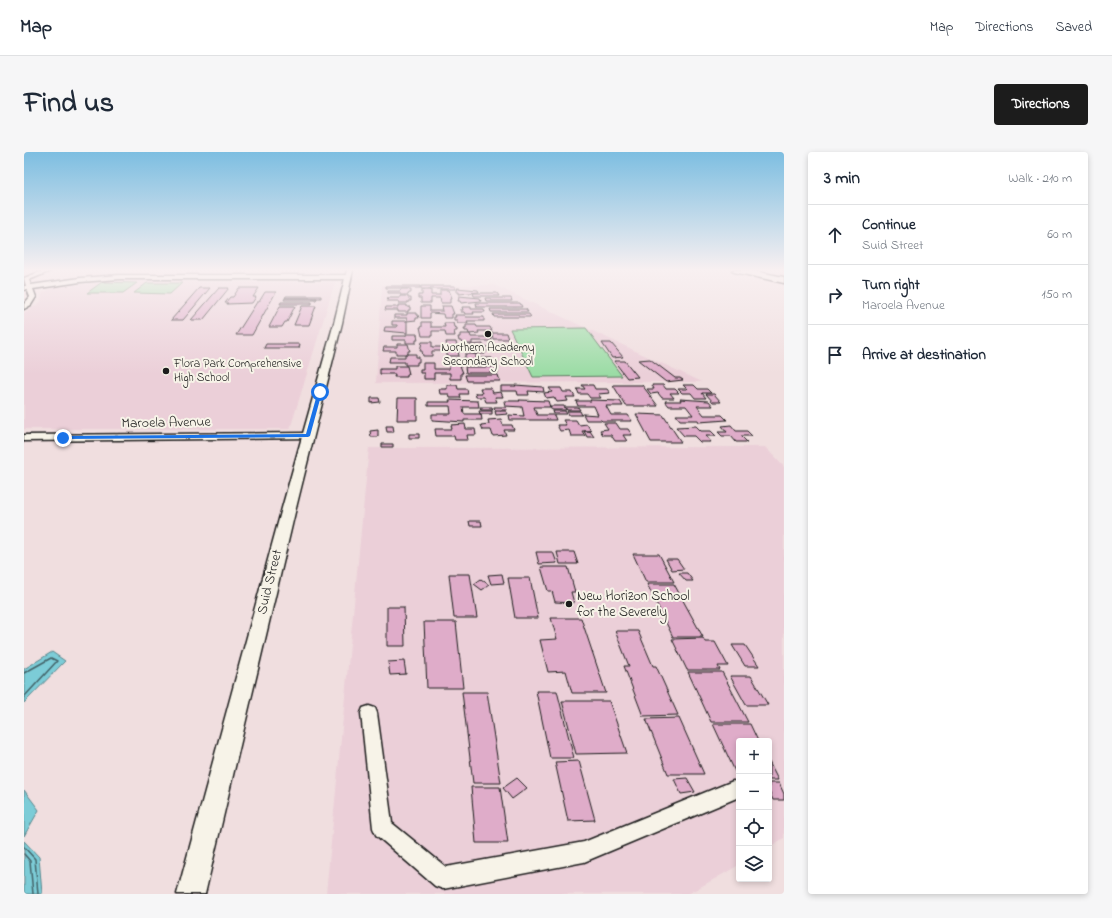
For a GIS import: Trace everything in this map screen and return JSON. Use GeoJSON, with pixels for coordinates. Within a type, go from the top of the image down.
{"type":"FeatureCollection","features":[{"type":"Feature","properties":{"kind":"street","name":"Suid Street"},"geometry":{"type":"LineString","coordinates":[[191,894],[342,305]]}},
{"type":"Feature","properties":{"kind":"street","name":"Maroela Avenue"},"geometry":{"type":"LineString","coordinates":[[24,438],[308,436]]}},
{"type":"Feature","properties":{"kind":"street"},"geometry":{"type":"LineString","coordinates":[[369,713],[383,828],[443,878],[584,852],[733,790]]}},
{"type":"Feature","properties":{"kind":"shaded area","name":"Flora Park Comprehensive High School"},"geometry":{"type":"Polygon","coordinates":[[[37,305],[328,305],[290,429],[24,429],[24,313],[37,305]]]}},
{"type":"Feature","properties":{"kind":"shaded area","name":"Northern Academy Secondary School"},"geometry":{"type":"Polygon","coordinates":[[[381,305],[536,305],[702,382],[376,383],[381,305]]]}},
{"type":"Feature","properties":{"kind":"shaded area","name":"New Horizon School for the Severely"},"geometry":{"type":"Polygon","coordinates":[[[765,447],[784,467],[784,838],[772,845],[772,738],[736,738],[736,867],[688,894],[326,894],[369,448],[765,447]]]}},
{"type":"Feature","properties":{"kind":"green space"},"geometry":{"type":"Polygon","coordinates":[[[586,328],[622,376],[533,377],[510,329],[586,328]]]}},
{"type":"Feature","properties":{"kind":"water"},"geometry":{"type":"Polygon","coordinates":[[[52,652],[65,661],[24,703],[24,669],[52,652]]]}},
{"type":"Feature","properties":{"kind":"water"},"geometry":{"type":"Polygon","coordinates":[[[24,790],[39,810],[24,836],[24,790]]]}},
{"type":"Feature","properties":{"kind":"water"},"geometry":{"type":"Polygon","coordinates":[[[24,841],[39,857],[42,894],[24,894],[24,841]]]}},
{"type":"Feature","properties":{"kind":"building"},"geometry":{"type":"Polygon","coordinates":[[[184,305],[196,305],[183,320],[171,320],[184,305]]]}},
{"type":"Feature","properties":{"kind":"building"},"geometry":{"type":"Polygon","coordinates":[[[204,305],[215,305],[203,320],[191,320],[204,305]]]}},
{"type":"Feature","properties":{"kind":"building"},"geometry":{"type":"Polygon","coordinates":[[[255,305],[269,305],[252,335],[236,335],[255,305]]]}},
{"type":"Feature","properties":{"kind":"building"},"geometry":{"type":"Polygon","coordinates":[[[398,305],[407,305],[407,307],[410,307],[410,310],[408,310],[408,312],[398,312],[398,310],[385,310],[386,307],[398,307],[398,305]]]}},
{"type":"Feature","properties":{"kind":"building"},"geometry":{"type":"Polygon","coordinates":[[[476,305],[521,305],[522,307],[477,307],[476,305]]]}},
{"type":"Feature","properties":{"kind":"building"},"geometry":{"type":"Polygon","coordinates":[[[280,306],[295,306],[287,322],[285,322],[282,327],[269,327],[280,306]]]}},
{"type":"Feature","properties":{"kind":"building"},"geometry":{"type":"Polygon","coordinates":[[[302,306],[316,306],[309,325],[294,325],[302,306]]]}},
{"type":"Feature","properties":{"kind":"building"},"geometry":{"type":"Polygon","coordinates":[[[421,306],[430,306],[430,311],[443,311],[442,306],[451,306],[454,314],[452,314],[452,318],[444,318],[443,314],[430,313],[430,318],[421,318],[421,306]]]}},
{"type":"Feature","properties":{"kind":"building"},"geometry":{"type":"Polygon","coordinates":[[[462,307],[484,309],[485,312],[465,314],[460,310],[463,310],[462,307]]]}},
{"type":"Feature","properties":{"kind":"building"},"geometry":{"type":"Polygon","coordinates":[[[490,309],[526,309],[528,312],[491,312],[490,309]]]}},
{"type":"Feature","properties":{"kind":"building"},"geometry":{"type":"Polygon","coordinates":[[[407,313],[416,313],[419,318],[416,318],[416,320],[407,321],[407,318],[394,318],[394,315],[407,315],[407,313]]]}},
{"type":"Feature","properties":{"kind":"building"},"geometry":{"type":"Polygon","coordinates":[[[493,314],[529,314],[531,317],[494,317],[493,314]]]}},
{"type":"Feature","properties":{"kind":"building"},"geometry":{"type":"Polygon","coordinates":[[[455,315],[465,315],[466,317],[484,317],[484,321],[467,321],[468,323],[457,323],[457,320],[454,320],[454,317],[456,317],[455,315]]]}},
{"type":"Feature","properties":{"kind":"building"},"geometry":{"type":"Polygon","coordinates":[[[392,321],[407,321],[407,333],[384,331],[385,327],[397,327],[397,325],[392,325],[392,321]]]}},
{"type":"Feature","properties":{"kind":"building"},"geometry":{"type":"Polygon","coordinates":[[[422,322],[431,322],[431,327],[445,327],[444,323],[453,323],[454,327],[457,328],[457,331],[454,331],[455,336],[446,336],[445,331],[432,331],[432,336],[422,336],[420,327],[422,327],[422,322]]]}},
{"type":"Feature","properties":{"kind":"building"},"geometry":{"type":"Polygon","coordinates":[[[466,325],[490,327],[492,331],[478,331],[479,333],[469,334],[464,328],[466,328],[466,325]]]}},
{"type":"Feature","properties":{"kind":"building"},"geometry":{"type":"Polygon","coordinates":[[[492,333],[506,333],[508,339],[493,339],[492,333]]]}},
{"type":"Feature","properties":{"kind":"building"},"geometry":{"type":"Polygon","coordinates":[[[406,334],[417,334],[418,340],[416,340],[416,343],[406,343],[406,340],[392,340],[392,336],[406,336],[406,334]]]}},
{"type":"Feature","properties":{"kind":"building"},"geometry":{"type":"Polygon","coordinates":[[[460,334],[470,334],[471,337],[491,337],[492,341],[472,341],[472,344],[462,344],[458,337],[460,337],[460,334]]]}},
{"type":"Feature","properties":{"kind":"building"},"geometry":{"type":"Polygon","coordinates":[[[422,342],[432,342],[432,347],[447,347],[446,342],[456,342],[457,347],[460,347],[460,351],[458,351],[459,356],[447,356],[447,351],[432,351],[432,356],[423,356],[422,351],[420,351],[422,342]]]}},
{"type":"Feature","properties":{"kind":"building"},"geometry":{"type":"Polygon","coordinates":[[[602,343],[611,343],[623,357],[612,358],[602,343]]]}},
{"type":"Feature","properties":{"kind":"building"},"geometry":{"type":"Polygon","coordinates":[[[266,344],[300,344],[299,348],[264,348],[266,344]]]}},
{"type":"Feature","properties":{"kind":"building"},"geometry":{"type":"Polygon","coordinates":[[[397,344],[408,344],[410,351],[408,351],[408,354],[396,354],[396,351],[383,351],[384,347],[397,347],[397,344]]]}},
{"type":"Feature","properties":{"kind":"building"},"geometry":{"type":"Polygon","coordinates":[[[483,344],[483,347],[498,347],[500,351],[485,351],[485,354],[473,354],[473,351],[470,351],[469,345],[483,344]]]}},
{"type":"Feature","properties":{"kind":"building"},"geometry":{"type":"Polygon","coordinates":[[[405,354],[416,354],[416,357],[419,357],[419,362],[417,362],[417,365],[405,365],[405,362],[389,362],[390,357],[405,357],[405,354]]]}},
{"type":"Feature","properties":{"kind":"building"},"geometry":{"type":"Polygon","coordinates":[[[465,354],[476,354],[476,358],[492,358],[493,362],[477,362],[478,365],[467,365],[467,362],[463,362],[465,354]]]}},
{"type":"Feature","properties":{"kind":"building"},"geometry":{"type":"Polygon","coordinates":[[[650,359],[675,378],[680,378],[683,380],[666,382],[638,360],[650,359]]]}},
{"type":"Feature","properties":{"kind":"building"},"geometry":{"type":"Polygon","coordinates":[[[614,361],[625,361],[638,377],[627,378],[614,361]]]}},
{"type":"Feature","properties":{"kind":"building"},"geometry":{"type":"Polygon","coordinates":[[[423,363],[434,363],[434,369],[449,369],[449,363],[459,363],[463,373],[461,373],[461,379],[450,379],[450,373],[434,373],[434,379],[424,379],[424,373],[420,373],[420,369],[423,369],[423,363]]]}},
{"type":"Feature","properties":{"kind":"building"},"geometry":{"type":"Polygon","coordinates":[[[395,366],[407,366],[409,374],[407,374],[407,377],[394,377],[395,374],[380,374],[380,369],[395,369],[395,366]]]}},
{"type":"Feature","properties":{"kind":"building"},"geometry":{"type":"Polygon","coordinates":[[[465,367],[496,367],[498,373],[466,373],[465,367]]]}},
{"type":"Feature","properties":{"kind":"building"},"geometry":{"type":"Polygon","coordinates":[[[465,375],[498,375],[500,381],[467,381],[465,375]]]}},
{"type":"Feature","properties":{"kind":"building"},"geometry":{"type":"Polygon","coordinates":[[[447,385],[457,385],[458,389],[467,389],[468,394],[460,394],[461,398],[450,398],[449,394],[440,394],[439,389],[447,389],[447,385]]]}},
{"type":"Feature","properties":{"kind":"building"},"geometry":{"type":"Polygon","coordinates":[[[515,385],[543,387],[544,392],[528,391],[529,395],[518,395],[517,391],[501,391],[501,386],[516,386],[515,385]]]}},
{"type":"Feature","properties":{"kind":"building"},"geometry":{"type":"Polygon","coordinates":[[[582,385],[593,385],[595,389],[607,389],[610,393],[598,394],[601,398],[590,398],[587,394],[579,394],[577,389],[585,389],[582,385]]]}},
{"type":"Feature","properties":{"kind":"building"},"geometry":{"type":"Polygon","coordinates":[[[613,385],[642,385],[658,406],[626,406],[613,385]]]}},
{"type":"Feature","properties":{"kind":"building"},"geometry":{"type":"Polygon","coordinates":[[[652,385],[663,385],[666,389],[675,389],[679,393],[670,393],[674,398],[662,398],[658,393],[651,394],[647,389],[654,389],[652,385]]]}},
{"type":"Feature","properties":{"kind":"building"},"geometry":{"type":"Polygon","coordinates":[[[683,385],[694,385],[698,389],[707,389],[711,393],[702,393],[706,398],[695,398],[691,393],[682,393],[678,389],[687,389],[683,385]]]}},
{"type":"Feature","properties":{"kind":"building"},"geometry":{"type":"Polygon","coordinates":[[[480,388],[491,388],[493,393],[501,392],[503,397],[495,397],[497,402],[486,402],[484,397],[476,397],[475,393],[482,393],[480,388]]]}},
{"type":"Feature","properties":{"kind":"building"},"geometry":{"type":"Polygon","coordinates":[[[549,388],[561,388],[563,392],[572,392],[575,397],[566,397],[568,401],[557,402],[554,397],[546,398],[544,393],[552,392],[549,388]]]}},
{"type":"Feature","properties":{"kind":"building"},"geometry":{"type":"Polygon","coordinates":[[[706,394],[714,394],[721,402],[713,402],[706,394]]]}},
{"type":"Feature","properties":{"kind":"building"},"geometry":{"type":"Polygon","coordinates":[[[371,398],[379,398],[380,402],[371,403],[371,398]]]}},
{"type":"Feature","properties":{"kind":"building"},"geometry":{"type":"Polygon","coordinates":[[[398,398],[417,398],[417,420],[397,420],[398,398]]]}},
{"type":"Feature","properties":{"kind":"building"},"geometry":{"type":"Polygon","coordinates":[[[680,399],[709,401],[713,406],[697,406],[704,415],[722,415],[727,420],[699,422],[698,420],[680,420],[676,415],[693,415],[686,406],[669,406],[665,401],[681,401],[680,399]]]}},
{"type":"Feature","properties":{"kind":"building"},"geometry":{"type":"Polygon","coordinates":[[[449,400],[478,401],[479,407],[463,407],[464,414],[481,414],[482,420],[464,420],[464,422],[432,420],[432,414],[451,414],[450,406],[428,406],[428,402],[450,402],[449,400]]]}},
{"type":"Feature","properties":{"kind":"building"},"geometry":{"type":"Polygon","coordinates":[[[519,400],[548,401],[550,407],[534,407],[537,415],[554,415],[556,420],[510,420],[509,415],[524,416],[522,407],[505,406],[504,401],[520,401],[519,400]]]}},
{"type":"Feature","properties":{"kind":"building"},"geometry":{"type":"Polygon","coordinates":[[[590,400],[620,401],[623,406],[606,406],[611,415],[628,415],[632,421],[586,420],[583,414],[598,415],[594,406],[578,406],[576,401],[591,401],[590,400]]]}},
{"type":"Feature","properties":{"kind":"building"},"geometry":{"type":"Polygon","coordinates":[[[550,406],[564,406],[566,410],[552,410],[550,406]]]}},
{"type":"Feature","properties":{"kind":"building"},"geometry":{"type":"Polygon","coordinates":[[[480,407],[492,407],[493,410],[481,410],[480,407]]]}},
{"type":"Feature","properties":{"kind":"building"},"geometry":{"type":"Polygon","coordinates":[[[494,407],[506,407],[507,410],[495,410],[494,407]]]}},
{"type":"Feature","properties":{"kind":"building"},"geometry":{"type":"Polygon","coordinates":[[[565,407],[578,407],[580,410],[567,410],[565,407]]]}},
{"type":"Feature","properties":{"kind":"building"},"geometry":{"type":"Polygon","coordinates":[[[479,411],[492,411],[492,414],[480,414],[479,411]]]}},
{"type":"Feature","properties":{"kind":"building"},"geometry":{"type":"Polygon","coordinates":[[[495,411],[506,411],[508,414],[496,415],[495,411]]]}},
{"type":"Feature","properties":{"kind":"building"},"geometry":{"type":"Polygon","coordinates":[[[553,411],[565,411],[567,414],[554,414],[553,411]]]}},
{"type":"Feature","properties":{"kind":"building"},"geometry":{"type":"Polygon","coordinates":[[[567,411],[580,411],[582,415],[569,415],[567,411]]]}},
{"type":"Feature","properties":{"kind":"building"},"geometry":{"type":"Polygon","coordinates":[[[636,414],[663,415],[681,442],[651,442],[636,414]]]}},
{"type":"Feature","properties":{"kind":"building"},"geometry":{"type":"Polygon","coordinates":[[[501,419],[503,425],[512,425],[514,430],[504,430],[506,435],[493,436],[491,430],[483,430],[481,425],[489,424],[488,420],[501,419]]]}},
{"type":"Feature","properties":{"kind":"building"},"geometry":{"type":"Polygon","coordinates":[[[563,420],[576,420],[579,425],[587,424],[591,431],[582,431],[585,436],[571,436],[569,430],[560,431],[557,425],[566,425],[563,420]]]}},
{"type":"Feature","properties":{"kind":"building"},"geometry":{"type":"Polygon","coordinates":[[[604,423],[616,423],[620,429],[628,429],[632,435],[623,435],[627,441],[615,441],[611,435],[603,435],[600,430],[608,429],[604,423]]]}},
{"type":"Feature","properties":{"kind":"building"},"geometry":{"type":"Polygon","coordinates":[[[465,424],[466,429],[475,429],[476,435],[467,435],[468,440],[455,440],[454,436],[436,436],[435,429],[452,429],[451,425],[465,424]]]}},
{"type":"Feature","properties":{"kind":"building"},"geometry":{"type":"Polygon","coordinates":[[[731,425],[736,431],[747,431],[752,436],[741,436],[747,442],[736,442],[731,436],[722,436],[718,432],[727,432],[722,426],[731,425]]]}},
{"type":"Feature","properties":{"kind":"building"},"geometry":{"type":"Polygon","coordinates":[[[386,426],[393,426],[394,432],[387,432],[386,426]]]}},
{"type":"Feature","properties":{"kind":"building"},"geometry":{"type":"Polygon","coordinates":[[[696,426],[701,431],[711,431],[716,436],[706,436],[711,442],[700,442],[694,436],[684,436],[676,427],[696,426]]]}},
{"type":"Feature","properties":{"kind":"building"},"geometry":{"type":"Polygon","coordinates":[[[378,430],[378,437],[371,437],[370,431],[378,430]]]}},
{"type":"Feature","properties":{"kind":"building"},"geometry":{"type":"Polygon","coordinates":[[[584,431],[590,431],[594,437],[587,437],[584,431]]]}},
{"type":"Feature","properties":{"kind":"building"},"geometry":{"type":"Polygon","coordinates":[[[409,434],[419,434],[419,438],[409,438],[409,434]]]}},
{"type":"Feature","properties":{"kind":"building"},"geometry":{"type":"Polygon","coordinates":[[[382,444],[393,444],[393,447],[382,447],[382,444]]]}},
{"type":"Feature","properties":{"kind":"building"},"geometry":{"type":"Polygon","coordinates":[[[469,521],[481,521],[482,526],[470,526],[469,521]]]}},
{"type":"Feature","properties":{"kind":"building"},"geometry":{"type":"Polygon","coordinates":[[[536,552],[553,552],[557,563],[539,564],[536,552]]]}},
{"type":"Feature","properties":{"kind":"building"},"geometry":{"type":"Polygon","coordinates":[[[557,552],[574,552],[578,564],[560,564],[557,552]]]}},
{"type":"Feature","properties":{"kind":"building"},"geometry":{"type":"Polygon","coordinates":[[[633,554],[659,554],[674,582],[646,582],[633,554]]]}},
{"type":"Feature","properties":{"kind":"building"},"geometry":{"type":"Polygon","coordinates":[[[666,559],[677,559],[684,569],[672,570],[666,559]]]}},
{"type":"Feature","properties":{"kind":"building"},"geometry":{"type":"Polygon","coordinates":[[[541,567],[568,567],[575,592],[571,592],[574,603],[555,602],[552,591],[548,591],[541,567]]]}},
{"type":"Feature","properties":{"kind":"building"},"geometry":{"type":"Polygon","coordinates":[[[679,573],[687,573],[693,581],[686,581],[679,573]]]}},
{"type":"Feature","properties":{"kind":"building"},"geometry":{"type":"Polygon","coordinates":[[[449,574],[470,574],[477,618],[454,618],[449,574]]]}},
{"type":"Feature","properties":{"kind":"building"},"geometry":{"type":"Polygon","coordinates":[[[502,574],[504,583],[491,584],[488,575],[502,574]]]}},
{"type":"Feature","properties":{"kind":"building"},"geometry":{"type":"Polygon","coordinates":[[[508,578],[530,578],[538,618],[515,618],[508,578]]]}},
{"type":"Feature","properties":{"kind":"building"},"geometry":{"type":"Polygon","coordinates":[[[481,579],[489,585],[482,590],[474,584],[481,579]]]}},
{"type":"Feature","properties":{"kind":"building"},"geometry":{"type":"Polygon","coordinates":[[[647,584],[674,584],[703,637],[673,637],[647,584]]]}},
{"type":"Feature","properties":{"kind":"building"},"geometry":{"type":"Polygon","coordinates":[[[387,607],[404,607],[405,646],[387,646],[387,607]]]}},
{"type":"Feature","properties":{"kind":"building"},"geometry":{"type":"Polygon","coordinates":[[[551,618],[581,618],[606,693],[572,693],[566,671],[548,672],[540,640],[557,639],[551,618]]]}},
{"type":"Feature","properties":{"kind":"building"},"geometry":{"type":"Polygon","coordinates":[[[424,622],[456,622],[463,688],[427,688],[424,622]]]}},
{"type":"Feature","properties":{"kind":"building"},"geometry":{"type":"Polygon","coordinates":[[[615,631],[638,631],[653,666],[656,666],[678,715],[643,716],[624,666],[629,666],[615,631]]]}},
{"type":"Feature","properties":{"kind":"building"},"geometry":{"type":"Polygon","coordinates":[[[703,638],[705,642],[715,642],[728,666],[718,666],[720,670],[687,670],[672,639],[703,638]]]}},
{"type":"Feature","properties":{"kind":"building"},"geometry":{"type":"Polygon","coordinates":[[[732,645],[745,645],[759,666],[745,666],[732,645]]]}},
{"type":"Feature","properties":{"kind":"building"},"geometry":{"type":"Polygon","coordinates":[[[404,661],[406,674],[390,675],[388,662],[404,661]]]}},
{"type":"Feature","properties":{"kind":"building"},"geometry":{"type":"Polygon","coordinates":[[[688,672],[722,672],[748,722],[711,722],[688,672]]]}},
{"type":"Feature","properties":{"kind":"building"},"geometry":{"type":"Polygon","coordinates":[[[730,676],[751,676],[768,705],[746,705],[730,676]]]}},
{"type":"Feature","properties":{"kind":"building"},"geometry":{"type":"Polygon","coordinates":[[[536,691],[557,691],[574,758],[550,758],[536,691]]]}},
{"type":"Feature","properties":{"kind":"building"},"geometry":{"type":"Polygon","coordinates":[[[462,692],[487,692],[501,783],[473,783],[462,692]]]}},
{"type":"Feature","properties":{"kind":"building"},"geometry":{"type":"Polygon","coordinates":[[[562,701],[609,701],[627,753],[576,754],[562,701]]]}},
{"type":"Feature","properties":{"kind":"building"},"geometry":{"type":"Polygon","coordinates":[[[679,718],[704,774],[668,774],[646,719],[679,718]]]}},
{"type":"Feature","properties":{"kind":"building"},"geometry":{"type":"Polygon","coordinates":[[[713,724],[750,724],[757,738],[736,738],[736,774],[713,724]]]}},
{"type":"Feature","properties":{"kind":"building"},"geometry":{"type":"Polygon","coordinates":[[[579,761],[595,820],[568,821],[555,762],[579,761]]]}},
{"type":"Feature","properties":{"kind":"building"},"geometry":{"type":"Polygon","coordinates":[[[772,768],[778,780],[772,780],[772,768]]]}},
{"type":"Feature","properties":{"kind":"building"},"geometry":{"type":"Polygon","coordinates":[[[517,778],[527,788],[512,799],[503,788],[517,778]]]}},
{"type":"Feature","properties":{"kind":"building"},"geometry":{"type":"Polygon","coordinates":[[[687,778],[695,792],[681,794],[674,779],[687,778]]]}},
{"type":"Feature","properties":{"kind":"building"},"geometry":{"type":"Polygon","coordinates":[[[772,783],[779,783],[784,794],[784,800],[773,800],[772,783]]]}},
{"type":"Feature","properties":{"kind":"building"},"geometry":{"type":"Polygon","coordinates":[[[471,787],[500,787],[508,843],[476,843],[471,787]]]}},
{"type":"Feature","properties":{"kind":"place","name":"Northern Academy Secondary School"},"geometry":{"type":"Point","coordinates":[488,334]}},
{"type":"Feature","properties":{"kind":"place","name":"Flora Park Comprehensive High School"},"geometry":{"type":"Point","coordinates":[166,371]}},
{"type":"Feature","properties":{"kind":"place","name":"New Horizon School for the Severely"},"geometry":{"type":"Point","coordinates":[569,604]}},
{"type":"Feature","properties":{"kind":"route"},"geometry":{"type":"LineString","coordinates":[[63,438],[308,436],[314,409],[320,392]]}}]}
